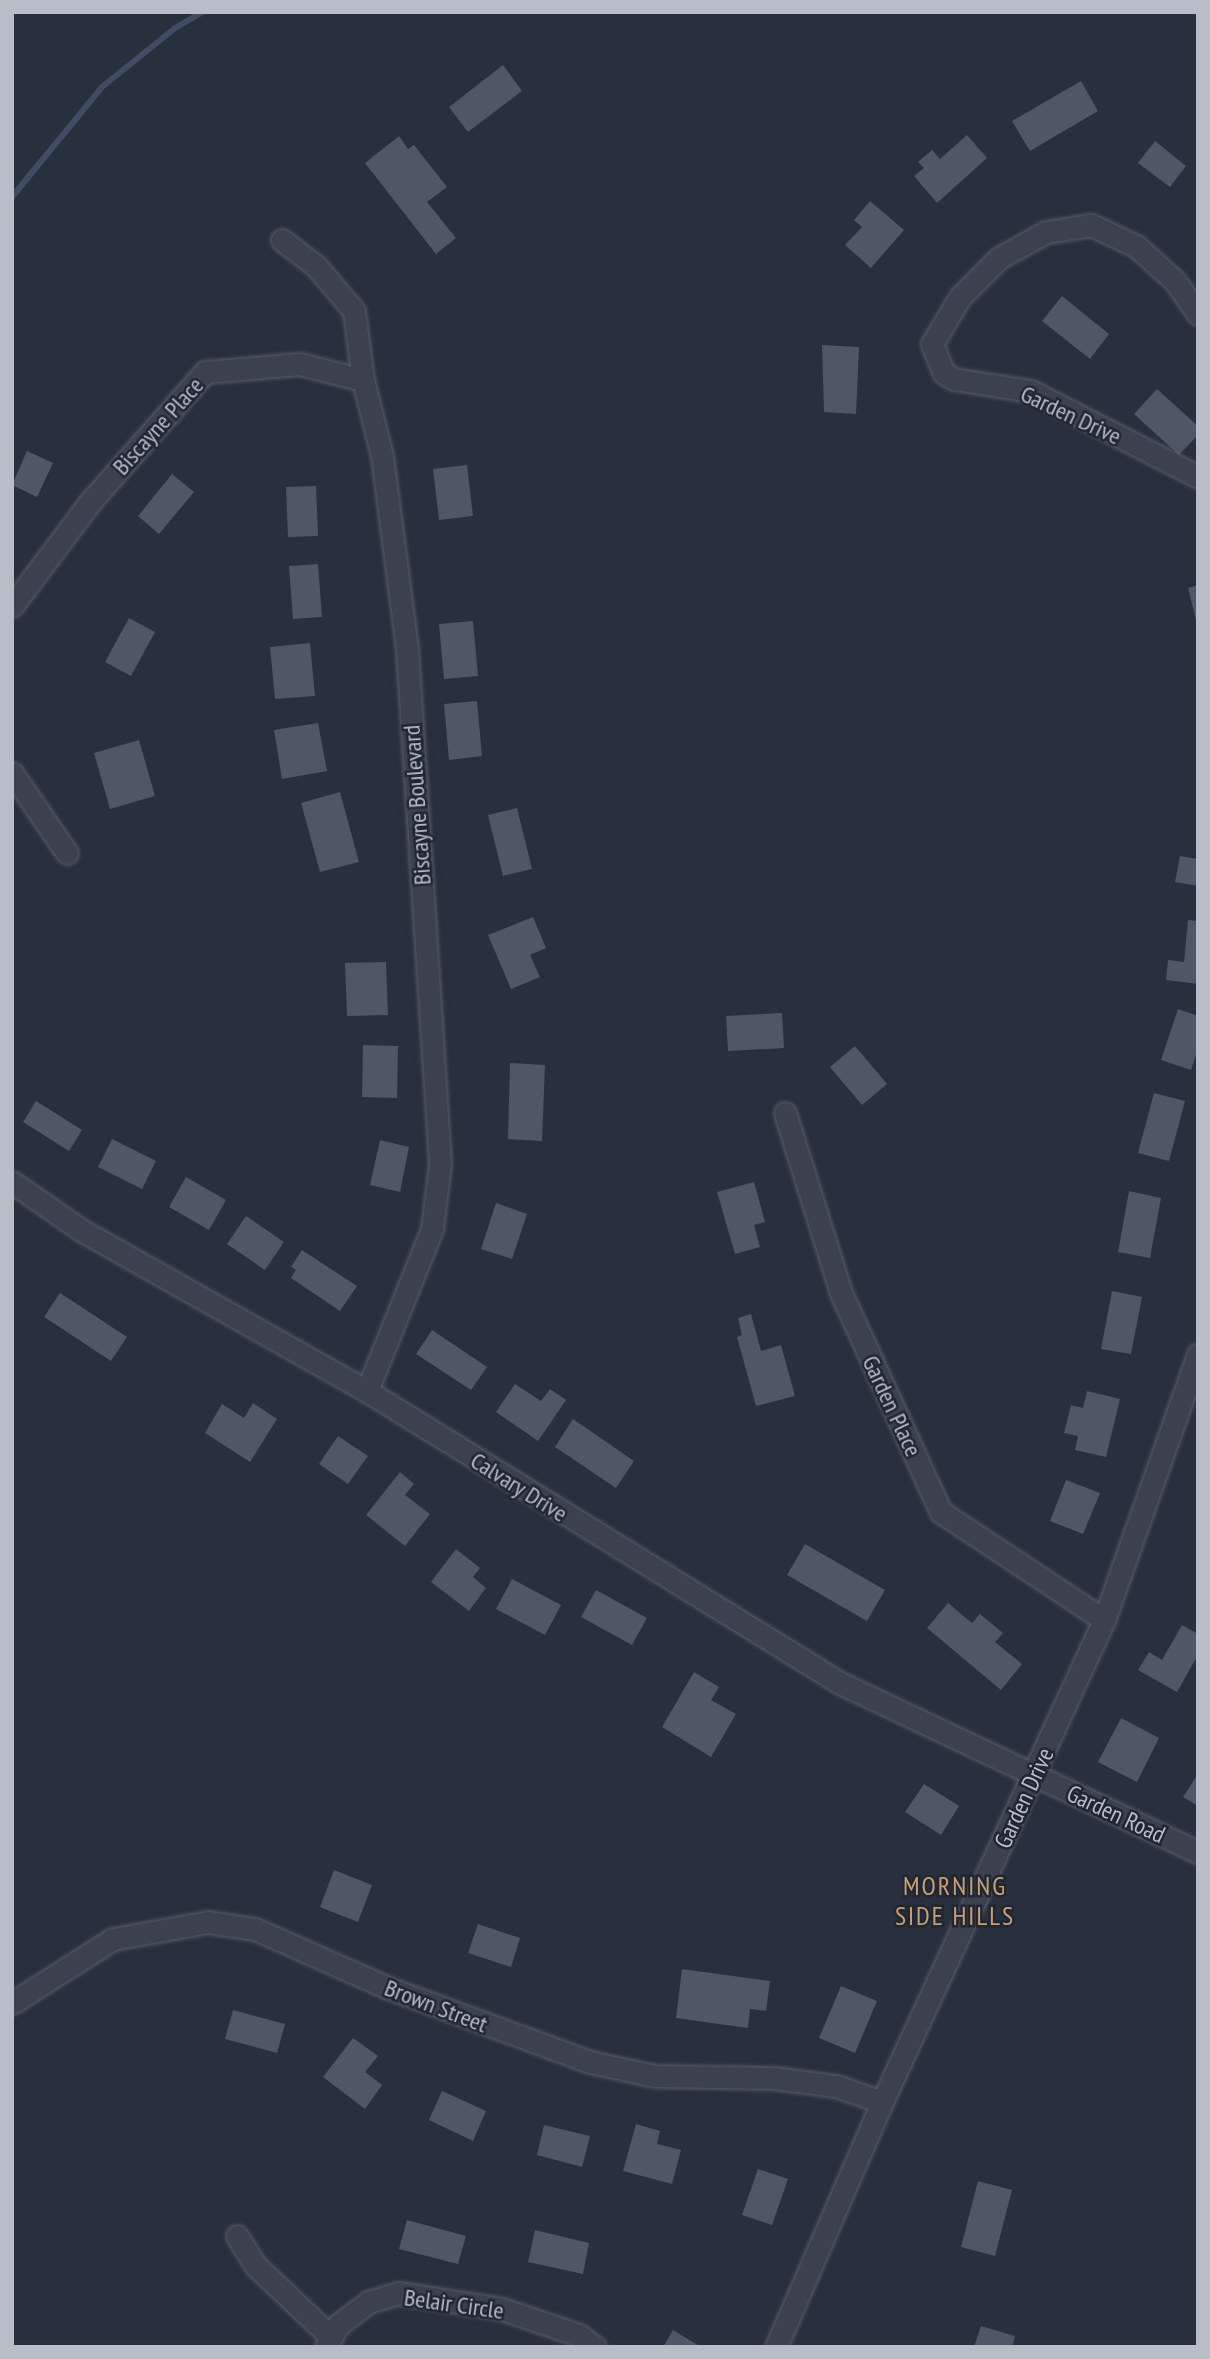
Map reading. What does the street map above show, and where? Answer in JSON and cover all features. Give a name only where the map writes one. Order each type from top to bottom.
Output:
[{"type":"street","name":"Garden Drive","points":[[1198,314],[1176,282],[1136,246],[1091,225],[1046,232],[999,258],[960,297],[932,344],[944,373],[954,379],[1031,390],[1198,477]]},
{"type":"street","name":"Biscayne Boulevard","points":[[282,240],[316,266],[354,311],[363,380],[382,456],[407,649],[440,1164],[432,1229],[367,1391]]},
{"type":"street","name":"Biscayne Place","points":[[12,606],[90,502],[205,372],[300,364],[363,380]]},
{"type":"street","points":[[12,773],[67,853]]},
{"type":"street","name":"Garden Place","points":[[785,1113],[841,1293],[941,1512],[1104,1619]]},
{"type":"street","name":"Calvary Drive","points":[[12,1182],[81,1230],[367,1391],[840,1683],[1035,1776]]},
{"type":"street","name":"Garden Drive","points":[[776,2347],[883,2102],[1035,1776],[1104,1619],[1198,1354]]},
{"type":"street","name":"Garden Road","points":[[1035,1776],[1198,1852]]},
{"type":"street","name":"Brown Street","points":[[12,2003],[42,1980],[113,1939],[208,1922],[256,1929],[386,1987],[590,2062],[655,2076],[786,2079],[836,2086],[883,2102]]},
{"type":"street","points":[[237,2235],[256,2266],[328,2342]]},
{"type":"street","name":"Belair Circle","points":[[328,2342],[338,2325],[368,2302],[398,2293],[502,2309],[579,2335],[596,2347]]},
{"type":"building","points":[[503,65],[522,91],[468,132],[449,107]]},
{"type":"building","points":[[1081,81],[1098,111],[1030,151],[1012,121]]},
{"type":"building","points":[[967,135],[987,158],[937,203],[914,176],[924,168],[918,162],[932,150],[940,159]]},
{"type":"building","points":[[399,136],[408,149],[414,145],[447,187],[427,202],[456,238],[436,254],[365,163]]},
{"type":"building","points":[[1155,141],[1186,166],[1170,187],[1138,163]]},
{"type":"building","points":[[870,201],[904,230],[871,268],[845,245],[862,227],[854,220]]},
{"type":"building","points":[[1062,296],[1109,334],[1090,359],[1042,321]]},
{"type":"building","points":[[822,345],[859,347],[856,414],[824,412]]},
{"type":"building","points":[[1157,389],[1198,426],[1198,435],[1179,455],[1134,414]]},
{"type":"building","points":[[27,451],[53,463],[37,497],[12,485]]},
{"type":"building","points":[[467,465],[473,516],[439,520],[433,469]]},
{"type":"building","points":[[172,474],[194,492],[159,534],[138,516]]},
{"type":"building","points":[[316,486],[318,536],[288,537],[286,487]]},
{"type":"building","points":[[318,564],[322,617],[293,619],[289,566]]},
{"type":"building","points":[[1198,585],[1198,624],[1197,624],[1188,588]]},
{"type":"building","points":[[129,618],[155,632],[131,676],[105,662]]},
{"type":"building","points":[[473,621],[478,676],[444,679],[439,624]]},
{"type":"building","points":[[310,643],[315,696],[275,699],[270,647]]},
{"type":"building","points":[[477,701],[482,756],[449,760],[444,704]]},
{"type":"building","points":[[318,723],[327,771],[282,779],[274,730]]},
{"type":"building","points":[[139,740],[155,796],[110,809],[94,753]]},
{"type":"building","points":[[340,792],[359,862],[320,872],[301,803]]},
{"type":"building","points":[[517,808],[532,869],[503,876],[488,815]]},
{"type":"building","points":[[1180,856],[1198,859],[1198,886],[1175,882]]},
{"type":"building","points":[[533,917],[546,948],[530,955],[540,977],[511,989],[488,935]]},
{"type":"building","points":[[1188,920],[1198,921],[1198,984],[1166,980],[1168,960],[1184,962]]},
{"type":"building","points":[[386,962],[388,1015],[347,1016],[345,963]]},
{"type":"building","points":[[1178,1009],[1198,1016],[1198,1049],[1191,1070],[1161,1060]]},
{"type":"building","points":[[782,1013],[784,1048],[728,1051],[726,1016]]},
{"type":"building","points":[[363,1045],[398,1046],[397,1098],[362,1097]]},
{"type":"building","points":[[855,1046],[887,1084],[862,1105],[830,1067]]},
{"type":"building","points":[[510,1063],[545,1065],[542,1141],[508,1139]]},
{"type":"building","points":[[1154,1093],[1185,1101],[1169,1161],[1138,1153]]},
{"type":"building","points":[[36,1101],[82,1130],[69,1151],[23,1122]]},
{"type":"building","points":[[112,1139],[156,1161],[142,1189],[98,1167]]},
{"type":"building","points":[[380,1140],[409,1147],[400,1192],[370,1185]]},
{"type":"building","points":[[186,1177],[226,1200],[209,1230],[169,1207]]},
{"type":"building","points":[[754,1182],[765,1222],[754,1225],[760,1247],[735,1254],[717,1192]]},
{"type":"building","points":[[1129,1191],[1161,1198],[1150,1258],[1118,1252]]},
{"type":"building","points":[[496,1203],[527,1214],[512,1259],[481,1249]]},
{"type":"building","points":[[246,1216],[284,1242],[265,1270],[227,1244]]},
{"type":"building","points":[[302,1250],[357,1286],[340,1311],[291,1278],[296,1270],[291,1267]]},
{"type":"building","points":[[1112,1291],[1142,1297],[1131,1354],[1101,1349]]},
{"type":"building","points":[[60,1293],[127,1337],[111,1361],[44,1317]]},
{"type":"building","points":[[751,1314],[761,1351],[781,1345],[795,1396],[756,1406],[737,1337],[742,1335],[738,1318]]},
{"type":"building","points":[[432,1330],[487,1367],[471,1390],[416,1354]]},
{"type":"building","points":[[515,1384],[541,1401],[550,1389],[566,1400],[538,1441],[496,1412]]},
{"type":"building","points":[[1087,1391],[1120,1399],[1106,1457],[1075,1450],[1078,1436],[1064,1433],[1071,1405],[1083,1408]]},
{"type":"building","points":[[253,1403],[277,1419],[250,1462],[205,1433],[222,1404],[244,1418]]},
{"type":"building","points":[[573,1419],[634,1461],[616,1488],[555,1447]]},
{"type":"building","points":[[338,1436],[368,1456],[348,1484],[319,1464]]},
{"type":"building","points":[[400,1472],[414,1484],[405,1495],[430,1514],[405,1546],[366,1515]]},
{"type":"building","points":[[1066,1480],[1100,1493],[1083,1534],[1050,1521]]},
{"type":"building","points":[[805,1544],[885,1590],[867,1621],[787,1575]]},
{"type":"building","points":[[456,1549],[480,1568],[473,1577],[486,1588],[469,1611],[431,1582]]},
{"type":"building","points":[[512,1579],[561,1605],[545,1635],[496,1609]]},
{"type":"building","points":[[596,1590],[647,1618],[632,1645],[581,1617]]},
{"type":"building","points":[[948,1603],[972,1623],[980,1614],[1003,1633],[995,1642],[1022,1664],[1001,1690],[927,1628]]},
{"type":"building","points":[[1182,1625],[1198,1634],[1198,1655],[1177,1692],[1138,1670],[1149,1652],[1162,1660]]},
{"type":"building","points":[[694,1672],[719,1687],[711,1700],[736,1714],[711,1757],[662,1727]]},
{"type":"building","points":[[1121,1718],[1159,1738],[1137,1782],[1098,1762]]},
{"type":"building","points":[[1198,1774],[1198,1806],[1183,1797]]},
{"type":"building","points":[[924,1784],[959,1806],[941,1835],[905,1812]]},
{"type":"building","points":[[334,1870],[372,1885],[358,1922],[320,1907]]},
{"type":"building","points":[[478,1924],[520,1938],[511,1967],[468,1953]]},
{"type":"building","points":[[682,1969],[770,1981],[766,2011],[750,2009],[748,2028],[676,2018]]},
{"type":"building","points":[[841,1986],[877,2001],[855,2053],[819,2038]]},
{"type":"building","points":[[233,2010],[285,2024],[277,2053],[225,2039]]},
{"type":"building","points":[[353,2038],[378,2056],[365,2072],[382,2085],[365,2109],[323,2077]]},
{"type":"building","points":[[442,2091],[486,2111],[473,2141],[429,2120]]},
{"type":"building","points":[[636,2124],[660,2131],[657,2144],[681,2150],[672,2184],[623,2171]]},
{"type":"building","points":[[544,2125],[590,2136],[582,2167],[537,2155]]},
{"type":"building","points":[[758,2169],[788,2179],[772,2225],[742,2215]]},
{"type":"building","points":[[978,2181],[1012,2190],[995,2256],[961,2247]]},
{"type":"building","points":[[407,2220],[466,2236],[458,2264],[399,2249]]},
{"type":"building","points":[[535,2230],[589,2243],[583,2274],[528,2262]]},
{"type":"building","points":[[981,2326],[1015,2336],[1012,2347],[974,2347]]},
{"type":"building","points":[[673,2330],[701,2347],[663,2347]]},
{"type":"waterway","points":[[12,197],[102,87],[175,28],[203,12]]},
{"type":"district","name":"MORNING SIDE HILLS","points":[[955,1901]]}]
